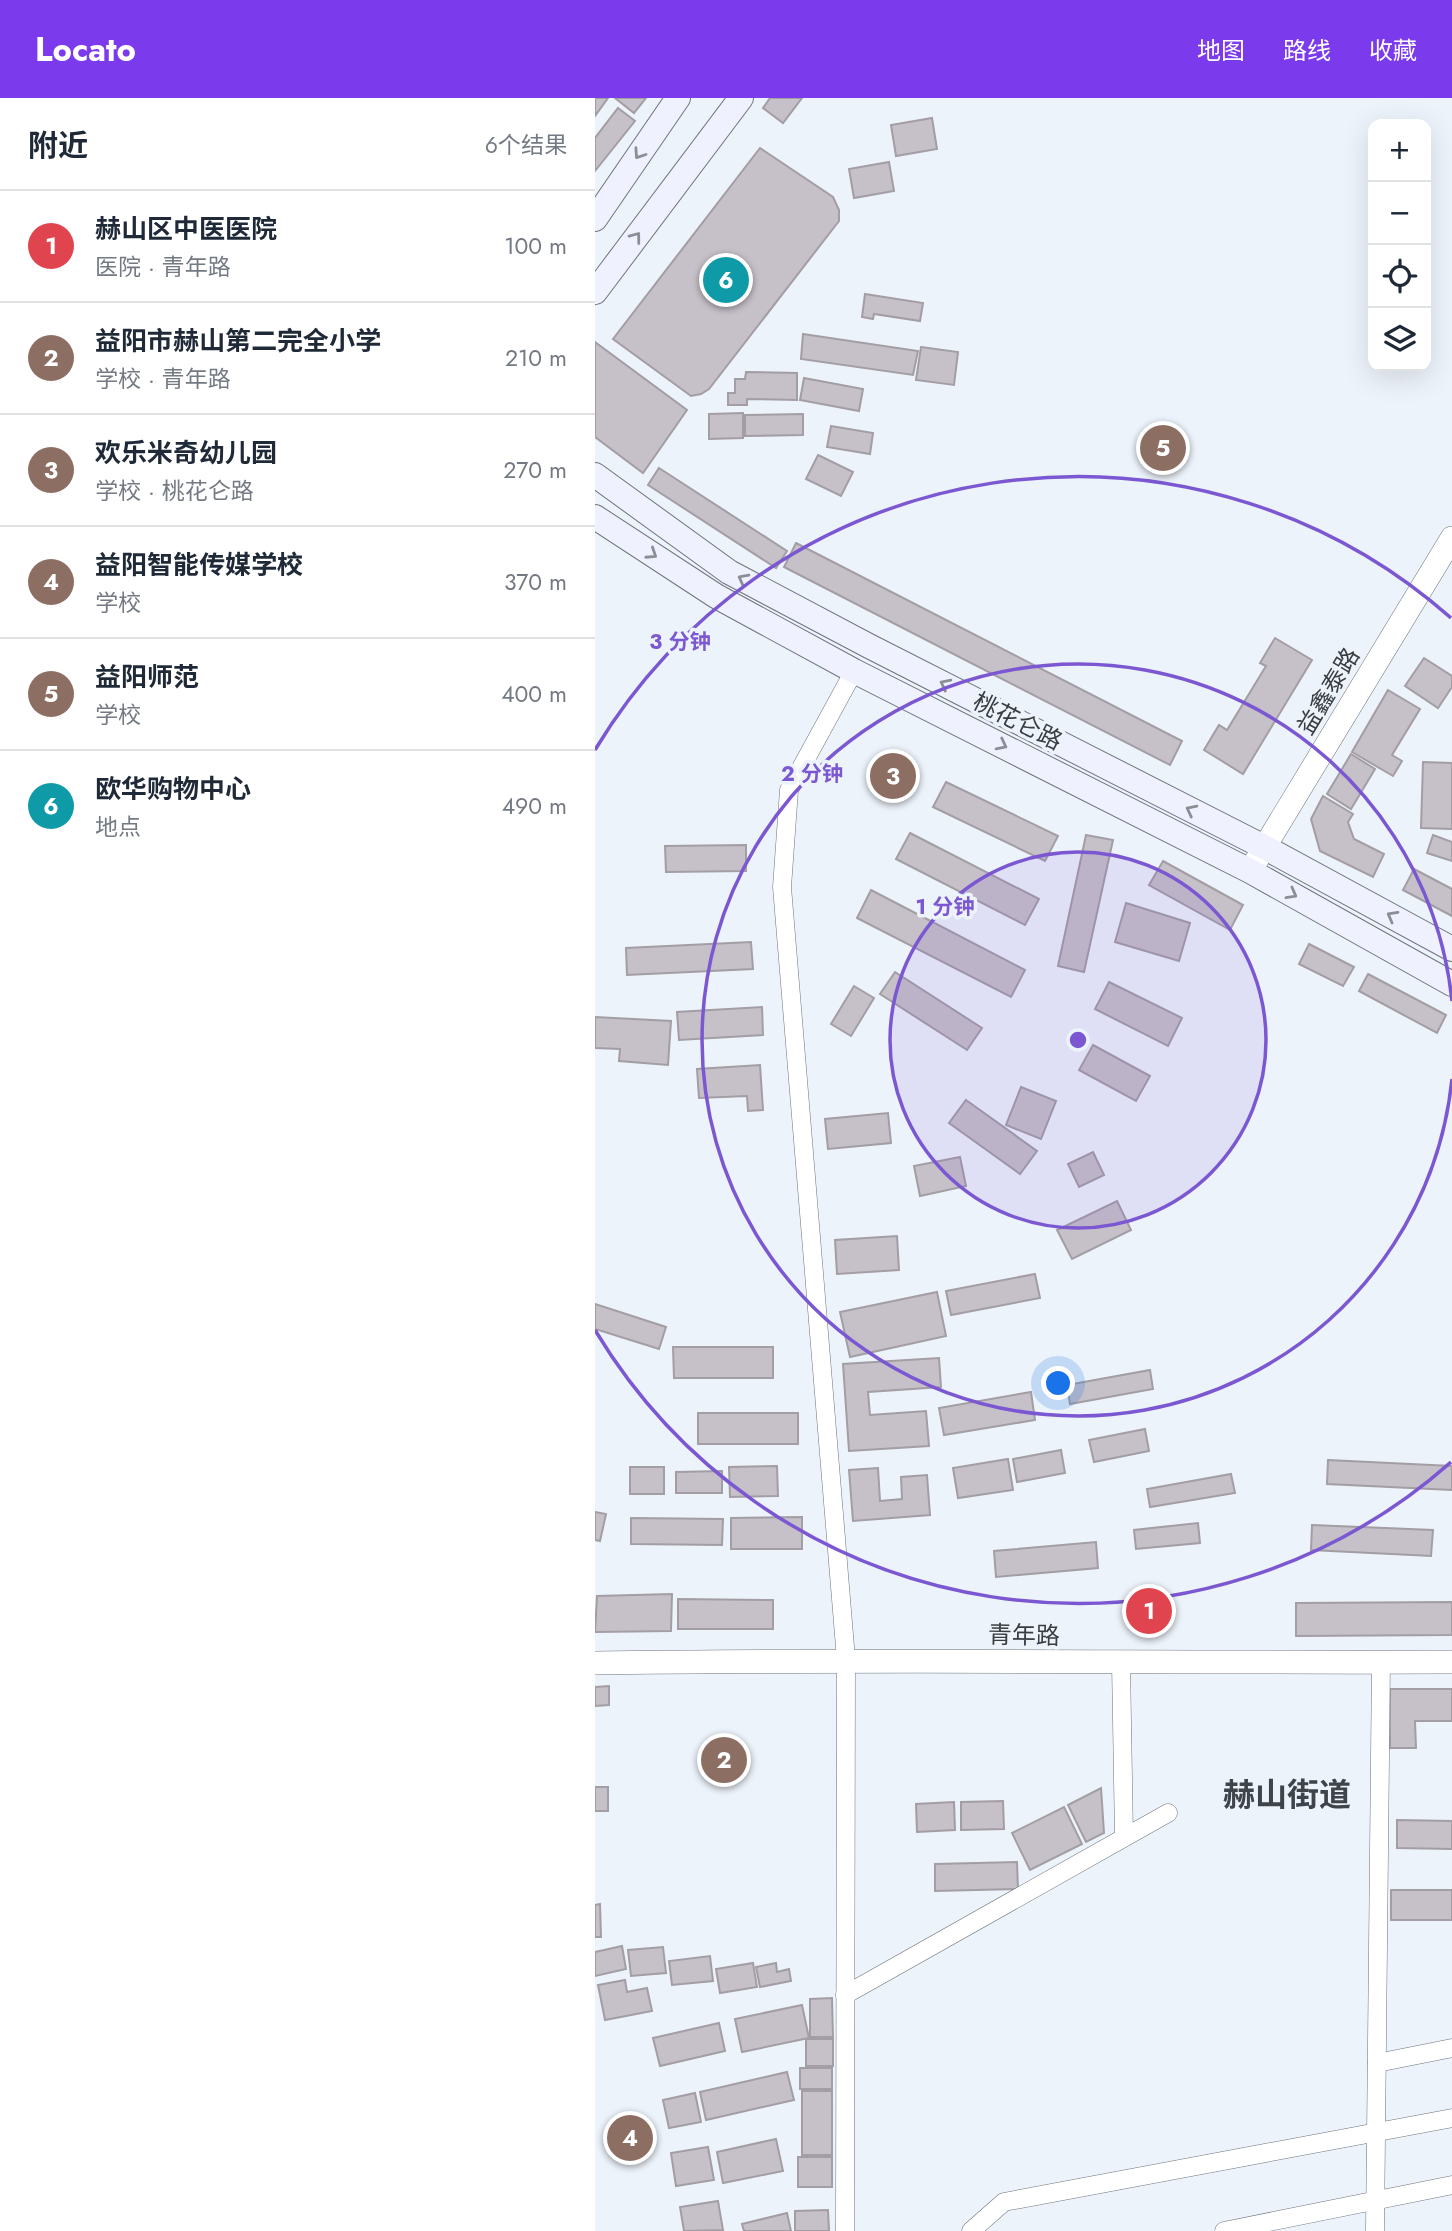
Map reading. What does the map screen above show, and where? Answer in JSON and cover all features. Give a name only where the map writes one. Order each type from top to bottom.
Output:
[{"type":"main road","points":[[595,219],[678,98]]},
{"type":"main road","points":[[595,292],[741,98]]},
{"type":"main road","name":"桃花仑路","points":[[595,475],[729,572],[1264,847],[1452,949]]},
{"type":"main road","name":"桃花仑路","points":[[595,517],[716,596],[854,671],[1250,871],[1452,984]]},
{"type":"street","name":"益鑫泰路","points":[[1250,871],[1452,538]]},
{"type":"street","points":[[845,2231],[846,1659],[782,887],[789,790],[854,671]]},
{"type":"street","name":"青年路","points":[[595,1662],[846,1659],[1121,1663],[1452,1662]]},
{"type":"street","points":[[1375,2231],[1381,1662]]},
{"type":"street","points":[[1121,1663],[1125,1837]]},
{"type":"street","points":[[845,1995],[1168,1813]]},
{"type":"street","points":[[1377,2063],[1452,2048]]},
{"type":"street","points":[[971,2231],[1003,2202],[1452,2118]]},
{"type":"street","points":[[1224,2231],[1452,2185]]},
{"type":"building","points":[[595,98],[608,98],[595,116]]},
{"type":"building","points":[[615,98],[646,98],[634,113]]},
{"type":"building","points":[[770,98],[802,98],[783,123],[763,108]]},
{"type":"building","points":[[618,108],[635,121],[595,171],[595,138]]},
{"type":"building","points":[[932,118],[937,149],[896,156],[891,125]]},
{"type":"building","points":[[760,148],[833,197],[839,210],[839,221],[709,389],[691,396],[613,339]]},
{"type":"building","points":[[889,162],[894,191],[854,198],[849,169]]},
{"type":"building","points":[[865,294],[923,303],[920,321],[874,314],[873,319],[862,317]]},
{"type":"building","points":[[803,334],[918,351],[913,375],[801,359]]},
{"type":"building","points":[[595,342],[687,410],[643,473],[595,437]]},
{"type":"building","points":[[921,347],[958,352],[954,385],[916,380]]},
{"type":"building","points":[[746,372],[797,373],[797,400],[747,399],[747,405],[728,405],[728,393],[735,393],[735,379],[745,379]]},
{"type":"building","points":[[804,378],[863,389],[859,411],[800,400]]},
{"type":"building","points":[[743,413],[743,438],[709,439],[709,414]]},
{"type":"building","points":[[803,414],[803,435],[745,436],[745,415]]},
{"type":"building","points":[[831,426],[873,433],[870,454],[827,447]]},
{"type":"building","points":[[818,455],[853,472],[841,496],[806,479]]},
{"type":"building","points":[[659,468],[787,551],[776,568],[648,485]]},
{"type":"building","points":[[796,543],[1182,741],[1170,765],[784,567]]},
{"type":"building","points":[[1275,638],[1312,660],[1243,774],[1204,750],[1219,725],[1227,730],[1266,666],[1260,663]]},
{"type":"building","points":[[1424,658],[1452,676],[1452,687],[1438,708],[1405,686]]},
{"type":"building","points":[[1388,690],[1420,709],[1392,755],[1402,761],[1393,776],[1352,752]]},
{"type":"building","points":[[1351,754],[1375,769],[1351,809],[1327,794]]},
{"type":"building","points":[[1423,762],[1452,763],[1452,829],[1421,828]]},
{"type":"building","points":[[946,782],[1058,836],[1045,861],[933,807]]},
{"type":"building","points":[[1323,796],[1353,814],[1348,822],[1354,839],[1384,854],[1373,877],[1320,851],[1311,819]]},
{"type":"building","points":[[910,833],[1039,899],[1025,925],[896,859]]},
{"type":"building","points":[[1086,835],[1113,840],[1084,972],[1058,966]]},
{"type":"building","points":[[1433,835],[1452,842],[1452,861],[1427,853]]},
{"type":"building","points":[[746,845],[746,871],[666,872],[665,846]]},
{"type":"building","points":[[1163,861],[1243,905],[1230,930],[1149,885]]},
{"type":"building","points":[[1414,869],[1452,889],[1452,916],[1403,890]]},
{"type":"building","points":[[871,890],[1025,970],[1011,997],[857,918]]},
{"type":"building","points":[[1126,903],[1190,923],[1179,961],[1115,942]]},
{"type":"building","points":[[751,942],[753,969],[627,975],[626,948]]},
{"type":"building","points":[[1309,944],[1354,967],[1343,986],[1299,964]]},
{"type":"building","points":[[895,972],[982,1028],[967,1050],[880,994]]},
{"type":"building","points":[[1368,974],[1446,1015],[1437,1033],[1359,991]]},
{"type":"building","points":[[1109,982],[1182,1018],[1168,1046],[1095,1009]]},
{"type":"building","points":[[854,986],[874,998],[851,1036],[831,1024]]},
{"type":"building","points":[[762,1007],[763,1035],[679,1040],[677,1012]]},
{"type":"building","points":[[595,1017],[671,1021],[668,1065],[619,1061],[620,1049],[595,1048]]},
{"type":"building","points":[[1093,1045],[1150,1076],[1136,1101],[1079,1070]]},
{"type":"building","points":[[760,1065],[763,1110],[748,1111],[747,1096],[699,1098],[697,1069]]},
{"type":"building","points":[[1021,1087],[1056,1101],[1041,1139],[1006,1125]]},
{"type":"building","points":[[966,1100],[1037,1151],[1020,1174],[949,1123]]},
{"type":"building","points":[[888,1113],[891,1143],[828,1149],[825,1119]]},
{"type":"building","points":[[1093,1152],[1104,1175],[1079,1187],[1068,1164]]},
{"type":"building","points":[[960,1157],[966,1186],[920,1196],[914,1166]]},
{"type":"building","points":[[1117,1201],[1131,1230],[1072,1259],[1057,1230]]},
{"type":"building","points":[[897,1236],[899,1270],[837,1274],[835,1240]]},
{"type":"building","points":[[1035,1274],[1040,1298],[951,1315],[946,1291]]},
{"type":"building","points":[[937,1292],[946,1336],[850,1357],[840,1312]]},
{"type":"building","points":[[595,1304],[666,1327],[659,1349],[595,1329]]},
{"type":"building","points":[[673,1347],[773,1347],[773,1378],[674,1378]]},
{"type":"building","points":[[939,1358],[941,1387],[868,1392],[870,1415],[926,1411],[929,1446],[849,1451],[843,1364]]},
{"type":"building","points":[[1150,1370],[1153,1389],[1070,1404],[1067,1385]]},
{"type":"building","points":[[1031,1392],[1035,1420],[944,1435],[939,1408]]},
{"type":"building","points":[[698,1413],[798,1413],[798,1444],[698,1444]]},
{"type":"building","points":[[1145,1429],[1149,1451],[1094,1462],[1089,1440]]},
{"type":"building","points":[[1061,1450],[1065,1473],[1017,1482],[1013,1459]]},
{"type":"building","points":[[1008,1459],[1013,1490],[958,1498],[953,1468]]},
{"type":"building","points":[[1328,1460],[1452,1466],[1452,1490],[1327,1484]]},
{"type":"building","points":[[777,1466],[778,1496],[730,1497],[729,1467]]},
{"type":"building","points":[[630,1467],[664,1467],[664,1494],[630,1494]]},
{"type":"building","points":[[878,1468],[880,1501],[902,1499],[901,1477],[927,1475],[930,1515],[853,1521],[849,1470]]},
{"type":"building","points":[[722,1471],[722,1493],[676,1493],[676,1472]]},
{"type":"building","points":[[1231,1474],[1235,1493],[1150,1507],[1147,1489]]},
{"type":"building","points":[[595,1512],[606,1514],[600,1541],[595,1540]]},
{"type":"building","points":[[802,1517],[802,1549],[731,1549],[731,1518]]},
{"type":"building","points":[[631,1518],[723,1519],[722,1545],[631,1544]]},
{"type":"building","points":[[1198,1523],[1200,1543],[1136,1549],[1134,1530]]},
{"type":"building","points":[[1312,1525],[1433,1530],[1431,1556],[1311,1550]]},
{"type":"building","points":[[1096,1542],[1098,1568],[996,1577],[994,1551]]},
{"type":"building","points":[[672,1594],[671,1631],[595,1632],[597,1596]]},
{"type":"building","points":[[678,1599],[773,1600],[773,1629],[678,1629]]},
{"type":"building","points":[[1452,1602],[1452,1635],[1296,1636],[1296,1603]]},
{"type":"building","points":[[609,1686],[609,1705],[595,1706],[595,1687]]},
{"type":"building","points":[[1390,1689],[1452,1689],[1452,1721],[1415,1721],[1416,1748],[1390,1748]]},
{"type":"building","points":[[595,1787],[608,1787],[608,1811],[595,1811]]},
{"type":"building","points":[[1101,1788],[1104,1833],[1086,1842],[1068,1805]]},
{"type":"building","points":[[1003,1801],[1004,1829],[961,1830],[961,1802]]},
{"type":"building","points":[[954,1802],[955,1830],[917,1832],[916,1804]]},
{"type":"building","points":[[1064,1807],[1082,1844],[1030,1870],[1012,1833]]},
{"type":"building","points":[[1397,1820],[1452,1821],[1452,1849],[1397,1848]]},
{"type":"building","points":[[1017,1862],[1018,1889],[935,1891],[935,1864]]},
{"type":"building","points":[[1391,1890],[1452,1890],[1452,1920],[1391,1920]]},
{"type":"building","points":[[600,1904],[601,1937],[595,1937],[595,1905]]},
{"type":"building","points":[[622,1946],[626,1969],[595,1976],[595,1952]]},
{"type":"building","points":[[663,1947],[666,1973],[631,1976],[628,1950]]},
{"type":"building","points":[[710,1956],[713,1981],[672,1985],[669,1961]]},
{"type":"building","points":[[753,1963],[757,1987],[720,1993],[716,1969]]},
{"type":"building","points":[[776,1963],[777,1972],[789,1969],[791,1981],[760,1987],[756,1967]]},
{"type":"building","points":[[625,1980],[627,1992],[647,1988],[652,2011],[605,2020],[598,1985]]},
{"type":"building","points":[[832,1998],[833,2037],[810,2037],[810,1999]]},
{"type":"building","points":[[802,2005],[809,2038],[742,2052],[735,2019]]},
{"type":"building","points":[[719,2023],[725,2051],[660,2066],[653,2038]]},
{"type":"building","points":[[806,2039],[833,2039],[833,2066],[806,2066]]},
{"type":"building","points":[[800,2068],[832,2068],[832,2089],[800,2089]]},
{"type":"building","points":[[787,2072],[794,2100],[706,2120],[700,2092]]},
{"type":"building","points":[[802,2091],[832,2091],[832,2155],[802,2155]]},
{"type":"building","points":[[695,2093],[701,2122],[669,2128],[663,2100]]},
{"type":"building","points":[[776,2139],[783,2171],[723,2183],[717,2152]]},
{"type":"building","points":[[708,2147],[714,2180],[676,2186],[671,2153]]},
{"type":"building","points":[[798,2157],[832,2157],[832,2187],[798,2187]]},
{"type":"building","points":[[718,2201],[723,2230],[684,2231],[680,2207]]},
{"type":"building","points":[[828,2210],[829,2231],[795,2231],[795,2211]]},
{"type":"building","points":[[787,2213],[791,2231],[744,2231],[742,2224]]},
{"type":"place","name":"欧华购物中心","points":[[726,280]]},
{"type":"place","name":"益阳师范","points":[[1163,448]]},
{"type":"place","name":"欢乐米奇幼儿园","points":[[893,776]]},
{"type":"place","name":"赫山区中医医院","points":[[1149,1611]]},
{"type":"place","name":"益阳市赫山第二完全小学","points":[[724,1760]]},
{"type":"place","name":"益阳智能传媒学校","points":[[630,2138]]},
{"type":"district","name":"赫山街道","points":[[1287,1795]]}]
